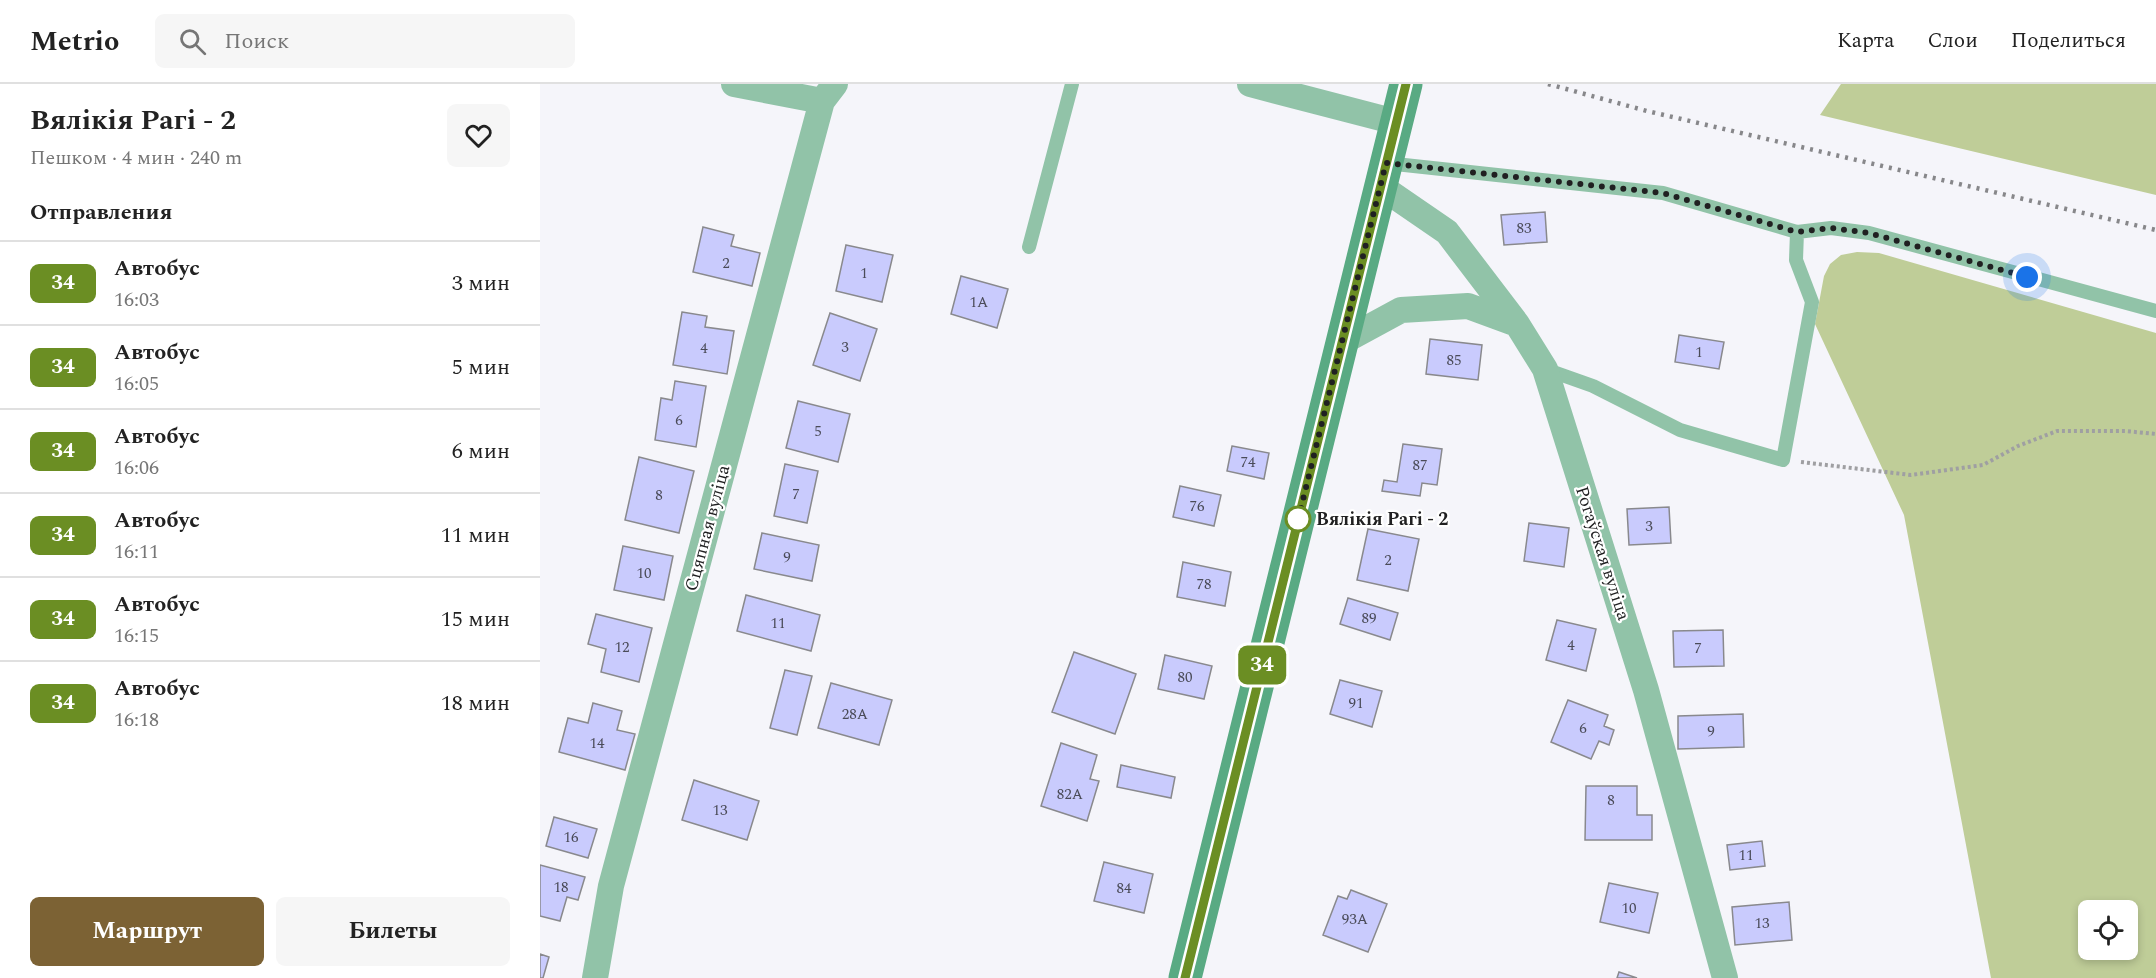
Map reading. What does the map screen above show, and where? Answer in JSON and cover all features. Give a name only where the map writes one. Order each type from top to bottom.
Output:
[{"type":"main road","points":[[1185,978],[1406,84]]},
{"type":"street","points":[[734,84],[828,92]]},
{"type":"street","points":[[1250,84],[1396,122]]},
{"type":"street","name":"Сцяпная вуліца","points":[[595,978],[611,886],[828,92]]},
{"type":"street","name":"Рогаўская вуліца","points":[[1383,175],[1447,232],[1517,324],[1545,369],[1646,690],[1725,978]]},
{"type":"street","points":[[1342,342],[1401,310],[1468,306],[1517,324]]},
{"type":"lane","points":[[1029,247],[1072,84]]},
{"type":"lane","points":[[1383,175],[1663,193],[1797,232],[1831,228],[1869,233],[2156,311]]},
{"type":"lane","points":[[1545,369],[1593,386],[1680,430],[1783,460],[1812,302],[1796,260],[1797,232]]},
{"type":"path","points":[[1783,460],[1911,475],[1983,465],[2018,446],[2057,431],[2125,431],[2156,434]]},
{"type":"green space","points":[[1841,84],[2156,84],[2156,195],[1820,115]]},
{"type":"green space","points":[[1857,252],[1879,253],[2156,333],[2156,978],[1991,978],[1904,515],[1815,324],[1824,276],[1830,264],[1841,255]]},
{"type":"building","points":[[1545,212],[1547,242],[1504,245],[1501,215]]},
{"type":"building","points":[[703,227],[734,235],[731,246],[760,253],[752,286],[693,272]]},
{"type":"building","points":[[846,245],[893,255],[882,302],[836,291]]},
{"type":"building","points":[[961,276],[1008,289],[997,328],[951,314]]},
{"type":"building","points":[[682,312],[707,316],[705,327],[734,331],[727,374],[673,365]]},
{"type":"building","points":[[830,313],[877,329],[860,381],[813,365]]},
{"type":"building","points":[[1679,335],[1724,342],[1719,369],[1675,362]]},
{"type":"building","points":[[1430,339],[1482,345],[1478,380],[1426,374]]},
{"type":"building","points":[[675,381],[706,386],[696,447],[655,440],[661,398],[672,400]]},
{"type":"building","points":[[798,401],[850,414],[838,462],[786,448]]},
{"type":"building","points":[[1403,444],[1442,449],[1437,485],[1422,483],[1420,496],[1382,491],[1384,480],[1397,482]]},
{"type":"building","points":[[1232,446],[1269,453],[1264,479],[1227,471]]},
{"type":"building","points":[[639,457],[694,471],[679,533],[625,520]]},
{"type":"building","points":[[785,464],[818,471],[807,523],[774,516]]},
{"type":"building","points":[[1180,486],[1221,495],[1214,526],[1173,517]]},
{"type":"building","points":[[1669,507],[1671,543],[1629,545],[1627,509]]},
{"type":"building","points":[[1529,523],[1569,528],[1564,567],[1524,561]]},
{"type":"building","points":[[1368,529],[1419,539],[1408,591],[1357,580]]},
{"type":"building","points":[[762,533],[819,545],[812,581],[754,569]]},
{"type":"building","points":[[623,546],[673,556],[664,600],[614,590]]},
{"type":"building","points":[[1183,562],[1231,572],[1225,606],[1177,597]]},
{"type":"building","points":[[746,595],[820,615],[811,651],[737,631]]},
{"type":"building","points":[[1348,598],[1398,613],[1390,640],[1340,624]]},
{"type":"building","points":[[596,614],[652,628],[639,682],[601,672],[606,649],[588,644]]},
{"type":"building","points":[[1557,620],[1596,629],[1586,671],[1546,660]]},
{"type":"building","points":[[1723,630],[1724,666],[1674,667],[1673,631]]},
{"type":"building","points":[[1074,652],[1136,674],[1115,734],[1052,712]]},
{"type":"building","points":[[1165,655],[1212,666],[1204,699],[1158,689]]},
{"type":"building","points":[[785,670],[812,676],[797,735],[770,728]]},
{"type":"building","points":[[1340,680],[1382,691],[1372,727],[1330,714]]},
{"type":"building","points":[[831,683],[892,700],[879,745],[818,728]]},
{"type":"building","points":[[1568,700],[1608,715],[1604,726],[1614,730],[1609,745],[1599,741],[1591,759],[1551,742]]},
{"type":"building","points":[[593,703],[622,711],[617,730],[635,734],[625,770],[559,752],[568,718],[588,723]]},
{"type":"building","points":[[1743,714],[1744,747],[1678,749],[1678,716]]},
{"type":"building","points":[[1061,743],[1097,755],[1090,779],[1099,781],[1087,821],[1041,806]]},
{"type":"building","points":[[1121,765],[1175,777],[1171,798],[1117,787]]},
{"type":"building","points":[[694,780],[759,801],[747,840],[682,820]]},
{"type":"building","points":[[1586,786],[1637,786],[1637,815],[1652,815],[1652,840],[1585,840]]},
{"type":"building","points":[[554,817],[597,829],[588,858],[546,846]]},
{"type":"building","points":[[1762,841],[1765,866],[1730,870],[1727,845]]},
{"type":"building","points":[[1104,862],[1153,874],[1144,913],[1094,901]]},
{"type":"building","points":[[540,865],[585,877],[578,900],[567,897],[560,921],[540,916]]},
{"type":"building","points":[[1609,883],[1658,893],[1649,933],[1600,922]]},
{"type":"building","points":[[1351,890],[1387,904],[1368,952],[1323,935],[1338,896],[1347,899]]},
{"type":"building","points":[[1789,902],[1792,940],[1735,945],[1732,907]]},
{"type":"building","points":[[540,954],[549,957],[543,978],[540,978]]},
{"type":"building","points":[[1619,972],[1637,978],[1617,978]]},
{"type":"railway","points":[[1548,84],[1647,111],[2156,230]]},
{"type":"bus line","name":"34","points":[[1185,978],[1406,84]]},
{"type":"place","name":"Вялікія Рагі - 2","points":[[1298,519]]},
{"type":"route","points":[[1298,519],[1297,524],[1386,163],[1663,193],[1797,232],[1831,228],[1869,233],[2027,277]]}]
